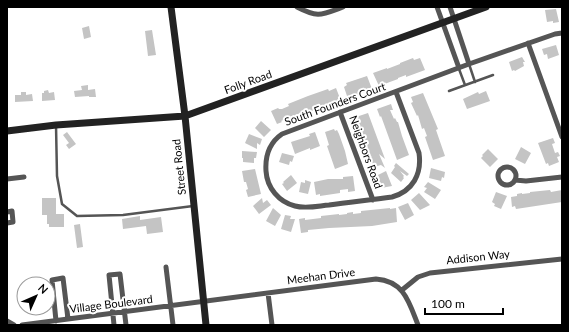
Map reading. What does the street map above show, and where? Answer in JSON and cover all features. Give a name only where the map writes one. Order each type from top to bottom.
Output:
[{"type":"street","name":"Street Road","points":[[171,7],[185,116],[206,325]]},
{"type":"street","points":[[297,7],[313,15],[320,15],[342,7]]},
{"type":"street","points":[[436,7],[459,68]]},
{"type":"street","points":[[450,7],[469,64]]},
{"type":"street","name":"Folly Road","points":[[7,131],[56,125],[185,116],[486,7]]},
{"type":"street","name":"South Founders Court","points":[[396,92],[419,153],[419,173],[413,184],[404,192],[392,197],[304,208],[288,204],[278,197],[268,181],[266,173],[267,155],[273,142],[286,132],[469,64],[555,34],[562,33]]},
{"type":"street","points":[[528,44],[562,137]]},
{"type":"street","name":"Neighbors Road","points":[[340,112],[373,200]]},
{"type":"street","points":[[7,179],[24,177]]},
{"type":"street","points":[[515,180],[526,181],[562,177]]},
{"type":"street","points":[[7,212],[12,211],[14,222],[7,223]]},
{"type":"street","name":"Addison Way","points":[[402,290],[418,277],[430,273],[562,259]]},
{"type":"street","points":[[166,267],[173,325]]},
{"type":"street","points":[[114,325],[109,275],[120,274],[126,325]]},
{"type":"street","points":[[60,322],[52,280],[63,278],[68,319]]},
{"type":"street","name":"Meehan Drive","points":[[203,302],[376,279],[385,280],[402,290]]},
{"type":"street","points":[[402,290],[410,304],[418,325]]},
{"type":"street","points":[[268,293],[272,325]]},
{"type":"street","name":"Village Boulevard","points":[[22,325],[60,322],[68,319],[203,302]]},
{"type":"street","points":[[7,321],[14,325]]},
{"type":"lane","points":[[469,64],[475,82]]},
{"type":"lane","points":[[459,68],[465,85]]},
{"type":"lane","points":[[449,92],[493,75]]},
{"type":"lane","points":[[56,125],[57,176],[62,204],[77,216],[124,215],[193,206]]},
{"type":"building","points":[[556,9],[559,22],[547,22],[545,10]]},
{"type":"building","points":[[89,26],[91,37],[84,39],[82,28]]},
{"type":"building","points":[[152,30],[156,55],[148,56],[145,31]]},
{"type":"building","points":[[556,45],[559,55],[548,59],[547,54],[544,55],[542,49]]},
{"type":"building","points":[[522,57],[525,62],[523,62],[524,66],[512,71],[509,62]]},
{"type":"building","points":[[413,58],[414,60],[420,58],[425,70],[406,77],[406,75],[379,86],[373,73]]},
{"type":"building","points":[[367,76],[372,89],[352,97],[351,95],[347,96],[344,87],[347,85],[346,83]]},
{"type":"building","points":[[88,85],[88,90],[95,89],[96,97],[75,97],[74,91],[82,90],[81,86]]},
{"type":"building","points":[[336,88],[341,101],[322,107],[321,106],[308,113],[307,110],[299,113],[300,115],[295,117],[294,115],[277,124],[271,111],[278,108],[282,109],[289,106],[288,104],[308,96],[328,89],[329,91]]},
{"type":"building","points":[[48,90],[49,93],[54,92],[55,100],[42,101],[42,93]]},
{"type":"building","points":[[486,91],[490,101],[467,109],[463,99],[478,92],[479,94]]},
{"type":"building","points":[[21,92],[26,92],[26,95],[32,94],[33,101],[15,102],[15,95],[21,95]]},
{"type":"building","points":[[423,93],[438,129],[436,130],[445,156],[433,160],[425,137],[427,136],[424,128],[422,129],[418,115],[417,116],[411,103],[413,102],[411,97]]},
{"type":"building","points":[[391,104],[393,110],[390,110],[394,119],[395,118],[398,122],[409,155],[397,160],[377,109]]},
{"type":"building","points":[[368,113],[385,159],[379,154],[385,168],[381,165],[374,167],[372,162],[371,163],[366,149],[368,149],[366,141],[363,141],[360,127],[358,128],[356,123],[358,122],[356,117]]},
{"type":"building","points":[[261,121],[271,130],[264,137],[255,128]]},
{"type":"building","points":[[334,129],[335,131],[337,130],[339,134],[348,164],[335,169],[327,146],[329,145],[325,132]]},
{"type":"building","points":[[67,132],[76,144],[69,149],[66,145],[69,143],[63,135]]},
{"type":"building","points":[[315,132],[320,146],[295,154],[291,142],[310,136],[309,134]]},
{"type":"building","points":[[249,134],[262,139],[260,145],[257,143],[257,149],[245,143]]},
{"type":"building","points":[[553,138],[555,143],[552,144],[555,153],[558,152],[560,156],[557,157],[559,162],[549,166],[548,163],[546,164],[538,143]]},
{"type":"building","points":[[521,147],[531,153],[525,164],[515,159]]},
{"type":"building","points":[[488,149],[498,159],[490,167],[481,158]]},
{"type":"building","points":[[242,151],[257,152],[256,158],[254,158],[254,163],[243,162]]},
{"type":"building","points":[[282,153],[294,156],[289,165],[279,162]]},
{"type":"building","points":[[396,163],[409,174],[407,176],[400,171],[404,176],[401,182],[391,173]]},
{"type":"building","points":[[431,168],[445,172],[444,178],[442,177],[441,181],[429,178]]},
{"type":"building","points":[[255,169],[261,194],[248,197],[246,190],[248,189],[246,182],[244,182],[242,171]]},
{"type":"building","points":[[386,171],[392,186],[381,188],[377,178],[379,177],[378,175]]},
{"type":"building","points":[[291,175],[297,183],[287,191],[282,184]]},
{"type":"building","points":[[353,176],[355,191],[348,192],[348,189],[340,190],[340,193],[320,196],[320,194],[316,195],[314,182],[328,179],[343,179],[343,177]]},
{"type":"building","points":[[305,180],[311,182],[308,194],[299,192],[301,182],[305,183]]},
{"type":"building","points":[[428,182],[441,190],[435,199],[424,192],[427,188],[424,187]]},
{"type":"building","points":[[550,190],[551,192],[562,190],[562,202],[516,209],[515,206],[512,207],[511,197],[517,196],[517,194]]},
{"type":"building","points":[[496,192],[507,196],[501,209],[494,206],[495,204],[492,202]]},
{"type":"building","points":[[419,193],[430,205],[420,210],[411,200]]},
{"type":"building","points":[[42,198],[56,198],[56,214],[64,214],[64,227],[49,227],[49,224],[47,224],[47,215],[42,215]]},
{"type":"building","points":[[262,198],[263,203],[267,200],[271,205],[259,214],[253,206]]},
{"type":"building","points":[[408,203],[414,215],[405,220],[398,207]]},
{"type":"building","points":[[273,208],[281,215],[275,226],[266,221]]},
{"type":"building","points":[[396,208],[397,222],[372,226],[308,230],[308,232],[301,233],[299,219],[305,218],[305,220],[321,218],[321,216],[347,214],[353,212],[353,214],[361,213],[361,211]]},
{"type":"building","points":[[285,215],[291,216],[290,219],[295,219],[291,232],[281,229]]},
{"type":"building","points":[[140,216],[140,220],[161,217],[163,232],[147,234],[146,226],[123,229],[122,219]]},
{"type":"building","points":[[80,224],[83,247],[77,248],[74,225]]}]
